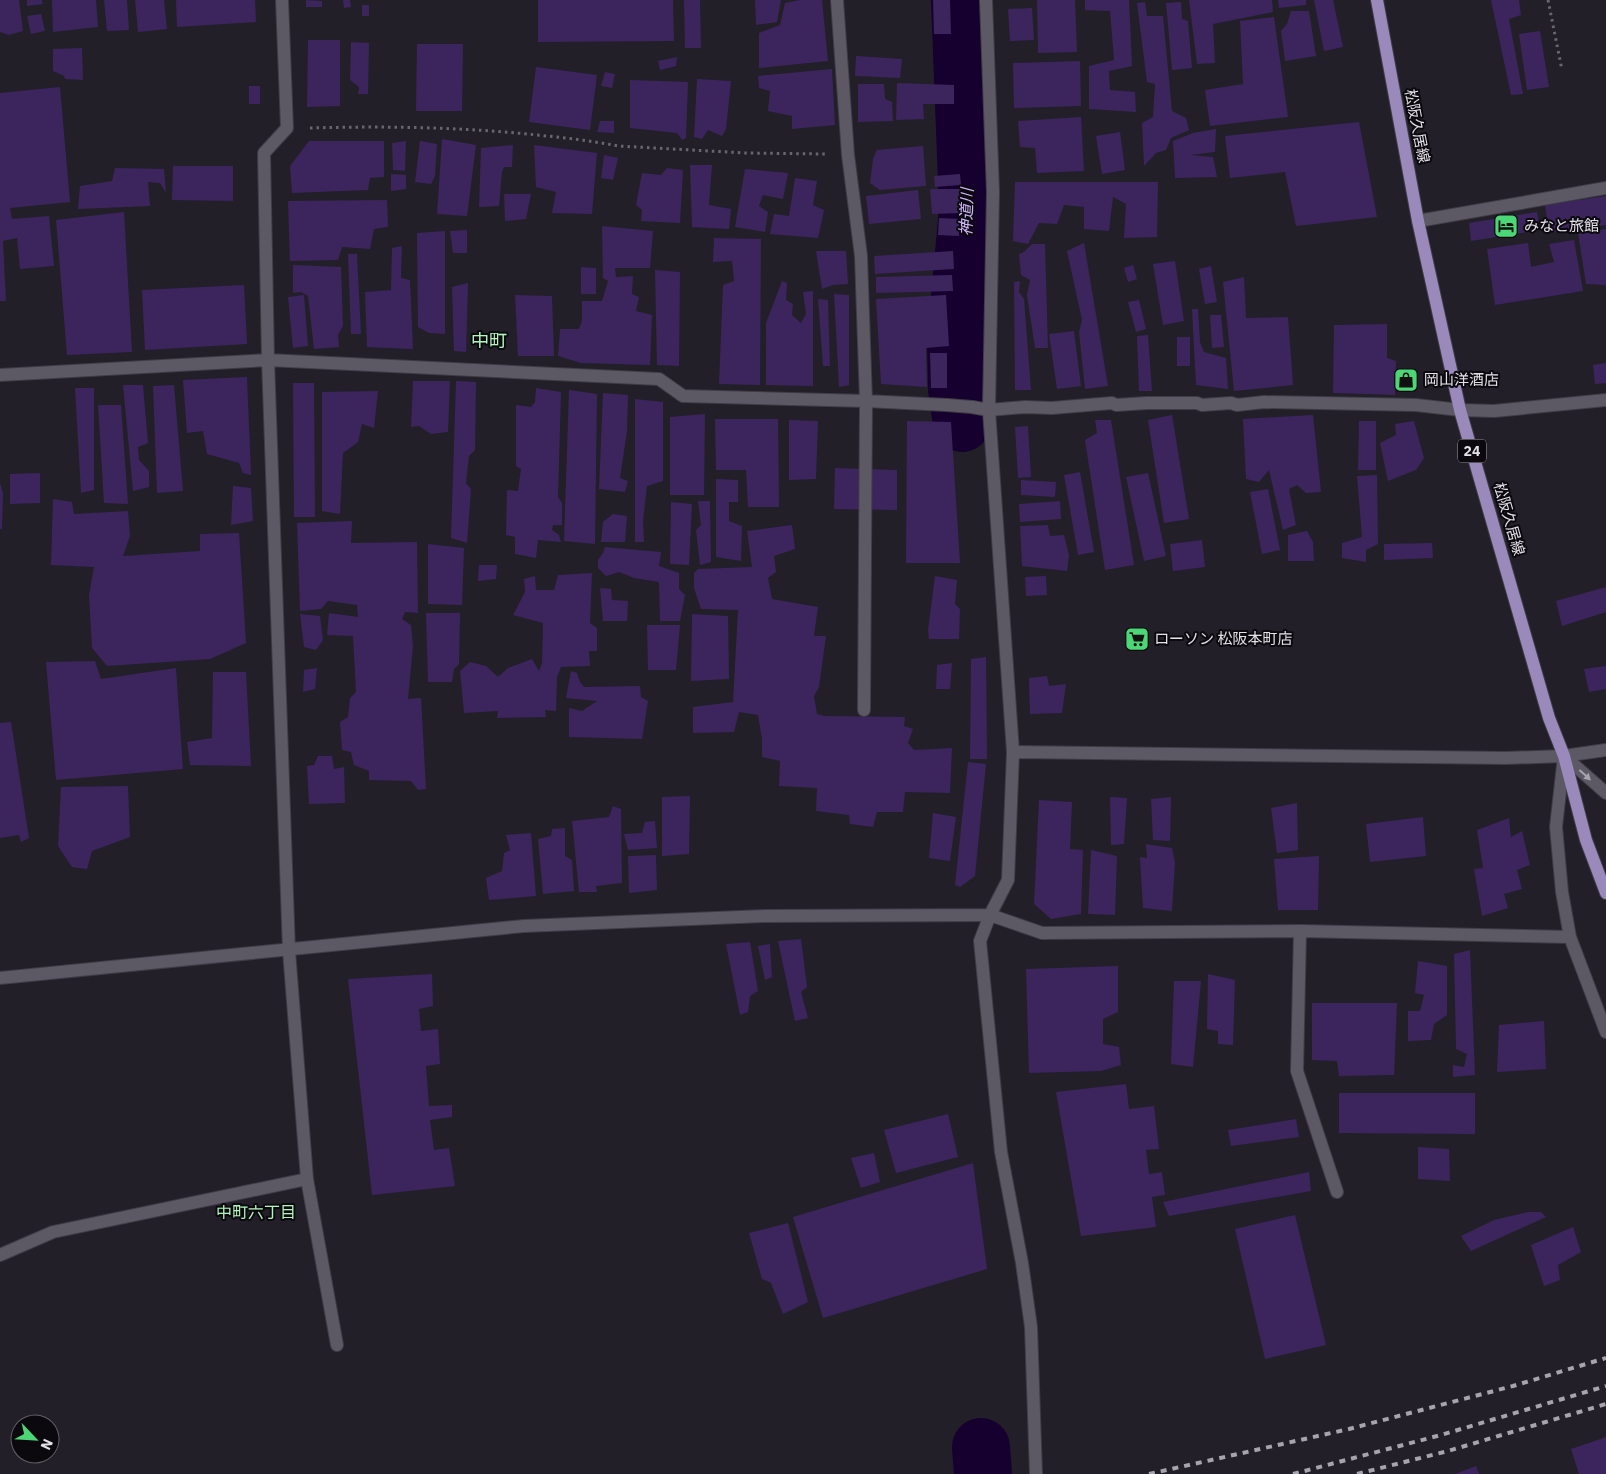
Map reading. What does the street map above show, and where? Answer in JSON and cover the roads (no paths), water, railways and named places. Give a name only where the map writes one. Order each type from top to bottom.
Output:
[{"type":"main road","name":"松阪久居線","points":[[1377,0],[1418,221],[1460,410],[1549,718],[1564,756],[1586,840],[1606,893]]},
{"type":"street","points":[[282,0],[287,128],[264,153],[268,360],[289,950],[307,1179],[337,1344]]},
{"type":"street","points":[[837,0],[848,155],[860,256],[866,401],[864,710]]},
{"type":"street","points":[[986,0],[993,192],[989,410],[1013,752],[1008,880],[990,915],[980,941],[1001,1152],[1022,1263],[1031,1328],[1036,1474]]},
{"type":"street","points":[[1418,221],[1606,188]]},
{"type":"street","points":[[0,374],[268,360],[660,379],[683,396],[866,401],[947,405],[989,410],[1025,407],[1052,408],[1112,403],[1116,405],[1147,403],[1197,403],[1202,405],[1231,403],[1237,405],[1264,402],[1416,405],[1460,410],[1494,411],[1606,400]]},
{"type":"street","points":[[1013,752],[1506,758],[1564,756],[1606,750]]},
{"type":"street","points":[[1564,756],[1606,793]]},
{"type":"street","points":[[1564,756],[1556,827],[1562,892],[1570,937],[1606,1032]]},
{"type":"street","points":[[0,978],[534,926],[766,916],[990,915],[1042,933],[1300,931],[1570,937]]},
{"type":"street","points":[[1300,931],[1297,1071],[1336,1192]]},
{"type":"street","points":[[0,1255],[54,1232],[307,1179]]},
{"type":"waterway","name":"神道川","points":[[960,0],[968,209],[956,340],[957,389],[962,423]]},
{"type":"waterway","name":"神道川","points":[[981,1447],[983,1474]]},
{"type":"railway","points":[[1149,1474],[1349,1429],[1513,1386],[1606,1358]]},
{"type":"railway","points":[[1293,1474],[1441,1435],[1606,1386]]},
{"type":"railway","points":[[1357,1474],[1448,1451],[1606,1404]]},
{"type":"place","name":"みなと旅館","points":[[1506,226]]},
{"type":"place","name":"岡山洋酒店","points":[[1406,380]]},
{"type":"place","name":"ローソン 松阪本町店","points":[[1137,639]]},
{"type":"district","name":"中町","points":[[489,341]]},
{"type":"district","name":"中町六丁目","points":[[256,1212]]}]
